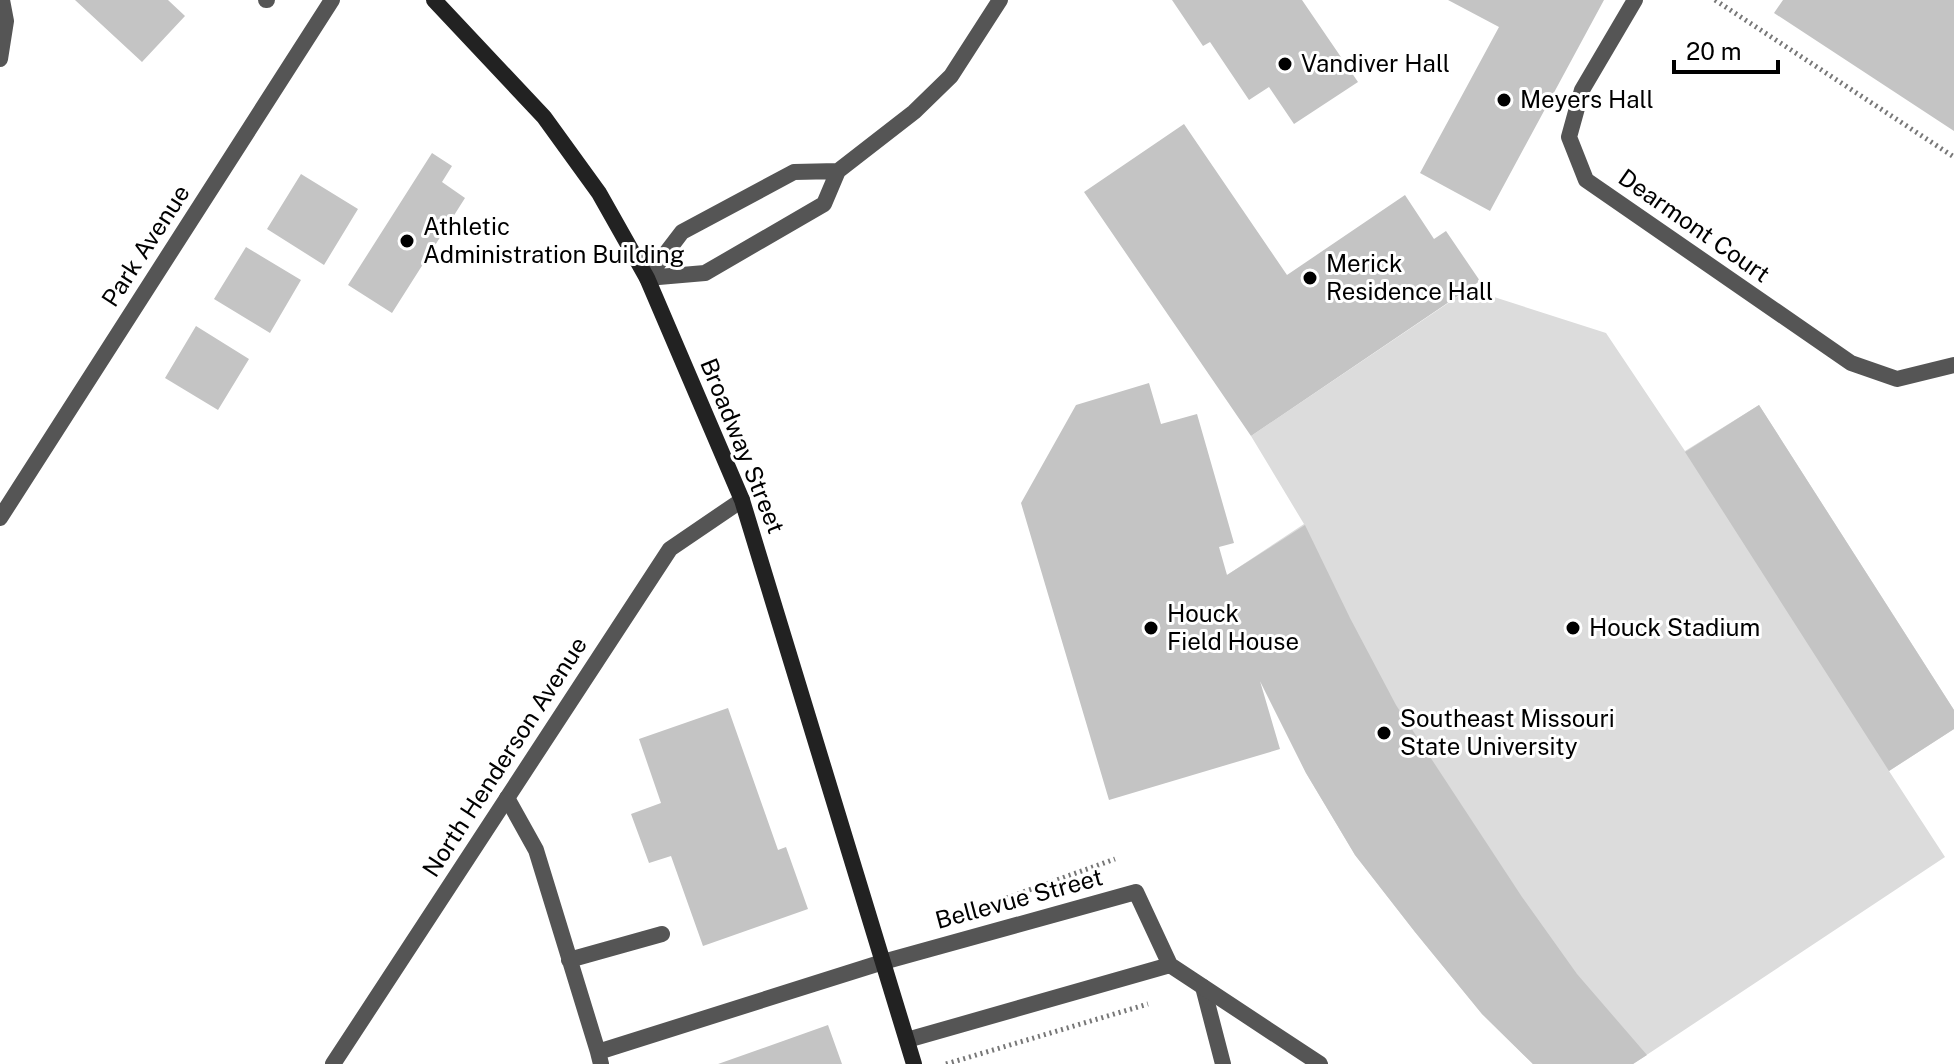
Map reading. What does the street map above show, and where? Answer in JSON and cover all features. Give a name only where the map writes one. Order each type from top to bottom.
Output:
[{"type":"main road","name":"Broadway Street","points":[[434,0],[544,117],[599,193],[647,278],[742,500],[914,1064]]},
{"type":"street","points":[[0,59],[6,21],[2,0]]},
{"type":"street","name":"Park Avenue","points":[[0,518],[332,0]]},
{"type":"street","points":[[647,278],[705,273],[824,204],[838,171],[914,112],[951,76],[1000,0]]},
{"type":"street","name":"Dearmont Court","points":[[1635,0],[1582,90],[1572,125],[1569,137],[1586,180],[1851,363],[1897,379],[1954,365]]},
{"type":"street","points":[[647,278],[682,232],[794,172],[838,171]]},
{"type":"street","name":"North Henderson Avenue","points":[[333,1064],[670,549],[742,500]]},
{"type":"street","points":[[507,798],[536,850],[600,1058]]},
{"type":"street","name":"Bellevue Street","points":[[600,1058],[883,962],[1136,892],[1170,965]]},
{"type":"street","points":[[569,960],[662,934]]},
{"type":"street","points":[[907,1040],[1170,965],[1320,1064]]},
{"type":"street","points":[[1203,987],[1223,1064]]},
{"type":"path","points":[[1715,0],[1954,157]]},
{"type":"path","points":[[1000,900],[1115,859]]},
{"type":"path","points":[[946,1064],[1148,1004]]},
{"type":"shaded area","name":"Houck Stadium","points":[[1469,289],[1606,333],[1685,451],[1759,405],[1954,710],[1954,729],[1889,771],[1945,857],[1633,1064],[1533,1064],[1482,1014],[1355,855],[1306,773],[1260,681],[1227,575],[1304,524],[1251,436]]},
{"type":"building","points":[[75,0],[168,0],[185,16],[142,62]]},
{"type":"building","name":"Vandiver Hall","points":[[1172,0],[1302,0],[1358,82],[1294,124],[1269,87],[1249,100],[1210,42],[1203,46]]},
{"type":"building","name":"Meyers Hall","points":[[1448,0],[1604,0],[1490,211],[1420,173],[1499,27]]},
{"type":"building","points":[[1783,0],[1954,0],[1954,131],[1774,13]]},
{"type":"building","name":"Merick Residence Hall","points":[[1184,124],[1287,275],[1405,195],[1434,239],[1446,231],[1480,281],[1251,436],[1084,192]]},
{"type":"building","name":"Athletic Administration Building","points":[[432,153],[452,166],[442,182],[465,198],[392,313],[348,285]]},
{"type":"building","points":[[301,174],[358,209],[324,265],[267,229]]},
{"type":"building","points":[[246,247],[301,280],[270,333],[214,299]]},
{"type":"building","points":[[196,326],[249,359],[218,410],[165,378]]},
{"type":"building","points":[[1149,383],[1161,424],[1197,414],[1234,543],[1219,547],[1227,575],[1305,525],[1396,705],[1522,897],[1577,974],[1647,1055],[1633,1064],[1533,1064],[1482,1014],[1355,855],[1306,773],[1260,681],[1280,749],[1109,800],[1021,503],[1076,405]]},
{"type":"building","points":[[1759,405],[1954,710],[1954,729],[1889,771],[1685,452]]},
{"type":"building","points":[[728,708],[778,850],[786,847],[808,909],[703,946],[671,856],[649,863],[631,814],[661,803],[639,739]]},
{"type":"building","points":[[828,1025],[842,1064],[718,1064]]},
{"type":"place","name":"Vandiver Hall","points":[[1285,64]]},
{"type":"place","name":"Meyers Hall","points":[[1504,100]]},
{"type":"place","name":"Athletic Administration Building","points":[[407,241]]},
{"type":"place","name":"Merick Residence Hall","points":[[1310,278]]},
{"type":"place","name":"Houck Field House","points":[[1151,628]]},
{"type":"place","name":"Houck Stadium","points":[[1573,628]]},
{"type":"place","name":"Southeast Missouri State University","points":[[1384,733]]}]
